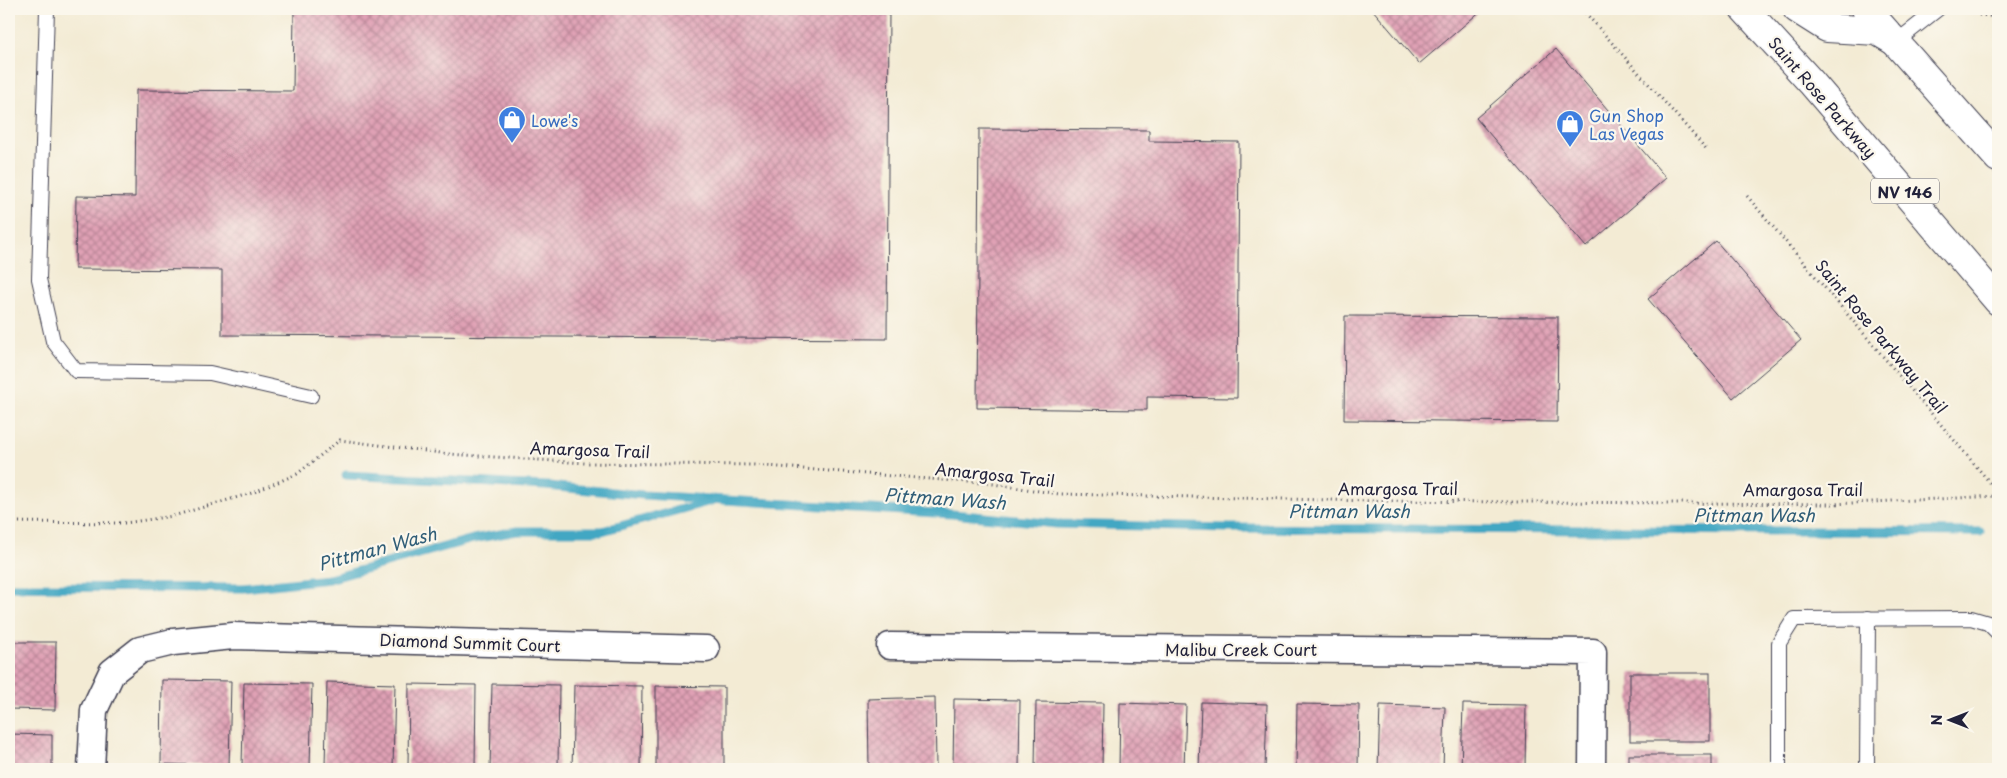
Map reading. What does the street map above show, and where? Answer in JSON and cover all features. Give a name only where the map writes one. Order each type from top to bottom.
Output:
[{"type":"highway","name":"Saint Rose Parkway","points":[[1744,9],[1811,82],[1998,300]]},
{"type":"highway","points":[[1797,9],[1827,28],[1877,30],[1896,42]]},
{"type":"highway","points":[[1870,10],[1998,158]]},
{"type":"street","name":"Diamond Summit Court","points":[[92,769],[94,710],[112,672],[140,650],[173,642],[233,636],[706,649]]},
{"type":"street","name":"Malibu Creek Court","points":[[890,646],[1593,652],[1592,769]]},
{"type":"lane","points":[[47,9],[39,279],[53,341],[76,371],[210,373],[311,396]]},
{"type":"lane","points":[[1896,42],[1938,9]]},
{"type":"lane","points":[[1867,769],[1868,618]]},
{"type":"lane","points":[[1779,769],[1779,643],[1794,619],[1971,618],[1988,623],[1998,632]]},
{"type":"path","points":[[1582,9],[1708,151]]},
{"type":"path","points":[[1979,15],[1998,17]]},
{"type":"path","name":"Saint Rose Parkway Trail","points":[[1747,196],[1998,492]]},
{"type":"path","name":"Amargosa Trail","points":[[9,522],[126,523],[173,516],[252,493],[297,474],[340,440],[449,454],[585,463],[754,465],[993,484],[1059,494],[1354,501],[1831,504],[1998,496]]},
{"type":"building","name":"Lowe's","points":[[294,9],[889,9],[887,339],[222,335],[222,270],[75,269],[76,196],[135,197],[136,90],[293,91]]},
{"type":"building","points":[[1372,9],[1483,9],[1419,64]]},
{"type":"building","points":[[1556,49],[1666,178],[1586,247],[1476,118]]},
{"type":"building","points":[[979,129],[1149,130],[1149,141],[1239,142],[1237,398],[1147,397],[1147,410],[977,408]]},
{"type":"building","points":[[1716,241],[1801,340],[1733,398],[1648,299]]},
{"type":"building","points":[[1345,316],[1558,317],[1557,422],[1344,420]]},
{"type":"building","points":[[9,642],[56,642],[55,710],[9,709]]},
{"type":"building","points":[[1630,673],[1710,673],[1710,741],[1630,741]]},
{"type":"building","points":[[162,680],[231,681],[229,766],[161,764]]},
{"type":"building","points":[[327,682],[395,684],[393,768],[325,766]]},
{"type":"building","points":[[244,683],[312,684],[310,767],[242,766]]},
{"type":"building","points":[[409,684],[476,685],[475,768],[408,767]]},
{"type":"building","points":[[492,684],[559,685],[558,769],[490,768]]},
{"type":"building","points":[[574,685],[642,686],[641,769],[572,769]]},
{"type":"building","points":[[656,686],[724,687],[724,769],[656,769]]},
{"type":"building","points":[[935,697],[936,769],[869,769],[868,699]]},
{"type":"building","points":[[954,699],[1020,700],[1019,769],[953,769]]},
{"type":"building","points":[[1036,702],[1103,703],[1102,769],[1035,769]]},
{"type":"building","points":[[1201,702],[1267,704],[1265,769],[1199,769]]},
{"type":"building","points":[[1120,703],[1186,705],[1184,769],[1119,769]]},
{"type":"building","points":[[1297,704],[1359,705],[1358,769],[1296,769]]},
{"type":"building","points":[[1463,704],[1526,705],[1525,769],[1461,769]]},
{"type":"building","points":[[1380,705],[1445,707],[1443,769],[1378,769]]},
{"type":"building","points":[[9,734],[52,735],[52,769],[9,769]]},
{"type":"building","points":[[1629,755],[1712,755],[1712,769],[1629,769]]},
{"type":"waterway","name":"Pittman Wash","points":[[346,475],[546,486],[644,495],[952,514],[1057,524],[1228,528],[1980,532]]},
{"type":"waterway","name":"Pittman Wash","points":[[9,587],[243,588],[329,579],[473,539],[517,531],[602,531],[711,501]]},
{"type":"place","name":"Lowe's","points":[[512,144]]},
{"type":"place","name":"Gun Shop Las Vegas","points":[[1570,148]]}]
